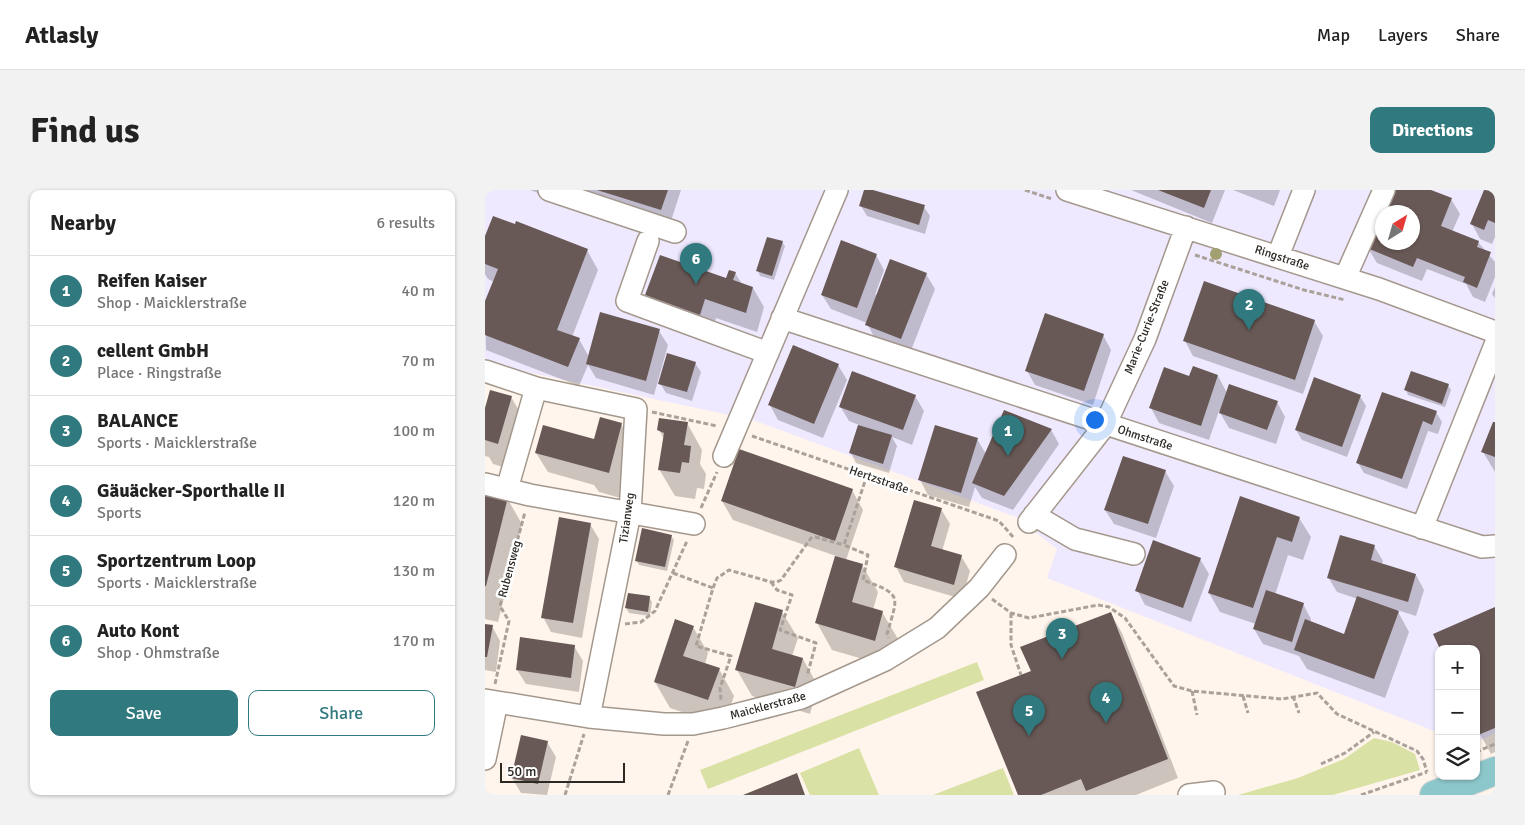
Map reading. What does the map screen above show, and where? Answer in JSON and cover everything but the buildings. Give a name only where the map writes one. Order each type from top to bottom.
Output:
[{"type":"main road","points":[[1431,779],[1495,771]]},
{"type":"street","points":[[549,190],[675,232]]},
{"type":"street","points":[[724,456],[837,190]]},
{"type":"street","name":"Ringstraße","points":[[1067,190],[1345,278],[1495,332]]},
{"type":"street","points":[[1277,256],[1304,190]]},
{"type":"street","points":[[1345,278],[1384,190]]},
{"type":"street","name":"Marie-Curie-Straße","points":[[1105,425],[1145,339],[1186,227]]},
{"type":"street","points":[[649,241],[627,301],[768,353]]},
{"type":"street","name":"Ohmstraße","points":[[782,318],[1422,528],[1482,547],[1495,546]]},
{"type":"street","points":[[1422,528],[1495,346]]},
{"type":"street","points":[[485,371],[536,388],[507,489]]},
{"type":"street","name":"Tizianweg","points":[[536,388],[636,408],[630,513],[589,717]]},
{"type":"street","points":[[1105,425],[1031,519],[1075,539],[1134,554]]},
{"type":"street","points":[[485,484],[530,495],[694,524]]},
{"type":"street","name":"Maicklerstraße","points":[[491,701],[589,717],[664,724],[693,724],[801,698],[855,676],[896,655],[937,628],[979,588],[1010,547]]},
{"type":"street","points":[[485,759],[491,701]]},
{"type":"street","points":[[1189,795],[1214,792]]},
{"type":"path","name":"Hertzstraße","points":[[668,416],[736,430],[999,521],[1010,547]]},
{"type":"path","points":[[607,627],[641,622],[649,617],[660,602],[724,456]]},
{"type":"path","points":[[843,545],[867,475]]},
{"type":"path","name":"Rubensweg","points":[[491,701],[509,621],[500,606],[530,495]]},
{"type":"path","points":[[723,718],[720,688],[731,656],[696,646],[717,578],[729,570],[771,582],[781,580],[811,538],[815,537],[843,545],[868,555],[869,559],[863,580],[890,590],[896,601],[887,634],[896,655]]},
{"type":"path","points":[[673,573],[713,588]]},
{"type":"path","points":[[771,582],[777,590],[792,595],[780,630],[816,643],[801,698]]},
{"type":"path","points":[[979,588],[1011,614],[1029,618],[1098,605],[1109,607],[1119,612],[1132,626],[1174,686],[1191,691],[1282,699],[1317,693],[1337,714],[1417,751],[1423,759],[1431,779],[1361,795]]},
{"type":"path","points":[[1011,614],[1011,645],[1021,675]]},
{"type":"path","points":[[1191,691],[1197,716]]},
{"type":"path","points":[[1243,696],[1248,713]]},
{"type":"path","points":[[1293,696],[1299,713]]},
{"type":"path","points":[[565,795],[589,717]]},
{"type":"path","points":[[669,795],[693,724]]},
{"type":"path","points":[[1321,764],[1345,753],[1373,732]]},
{"type":"path","points":[[1480,750],[1495,744]]},
{"type":"shaded area","points":[[485,190],[1495,190],[1495,733],[1480,740],[1480,645],[1435,645],[1435,731],[1047,578],[1057,549],[1016,517],[753,420],[485,363]]},
{"type":"green space","points":[[977,662],[984,680],[708,789],[700,770]]},
{"type":"green space","points":[[1374,738],[1392,742],[1415,754],[1420,770],[1333,795],[1238,795],[1298,778],[1344,759]]},
{"type":"green space","points":[[859,748],[879,795],[810,795],[800,773]]},
{"type":"green space","points":[[1003,768],[1014,795],[933,795]]},
{"type":"place","name":"Auto Kont","points":[[696,284]]},
{"type":"place","name":"cellent GmbH","points":[[1249,330]]},
{"type":"place","name":"Reifen Kaiser","points":[[1008,456]]},
{"type":"place","name":"BALANCE","points":[[1062,659]]},
{"type":"place","name":"Gäuäcker-Sporthalle II","points":[[1106,723]]},
{"type":"place","name":"Sportzentrum Loop","points":[[1029,736]]}]
